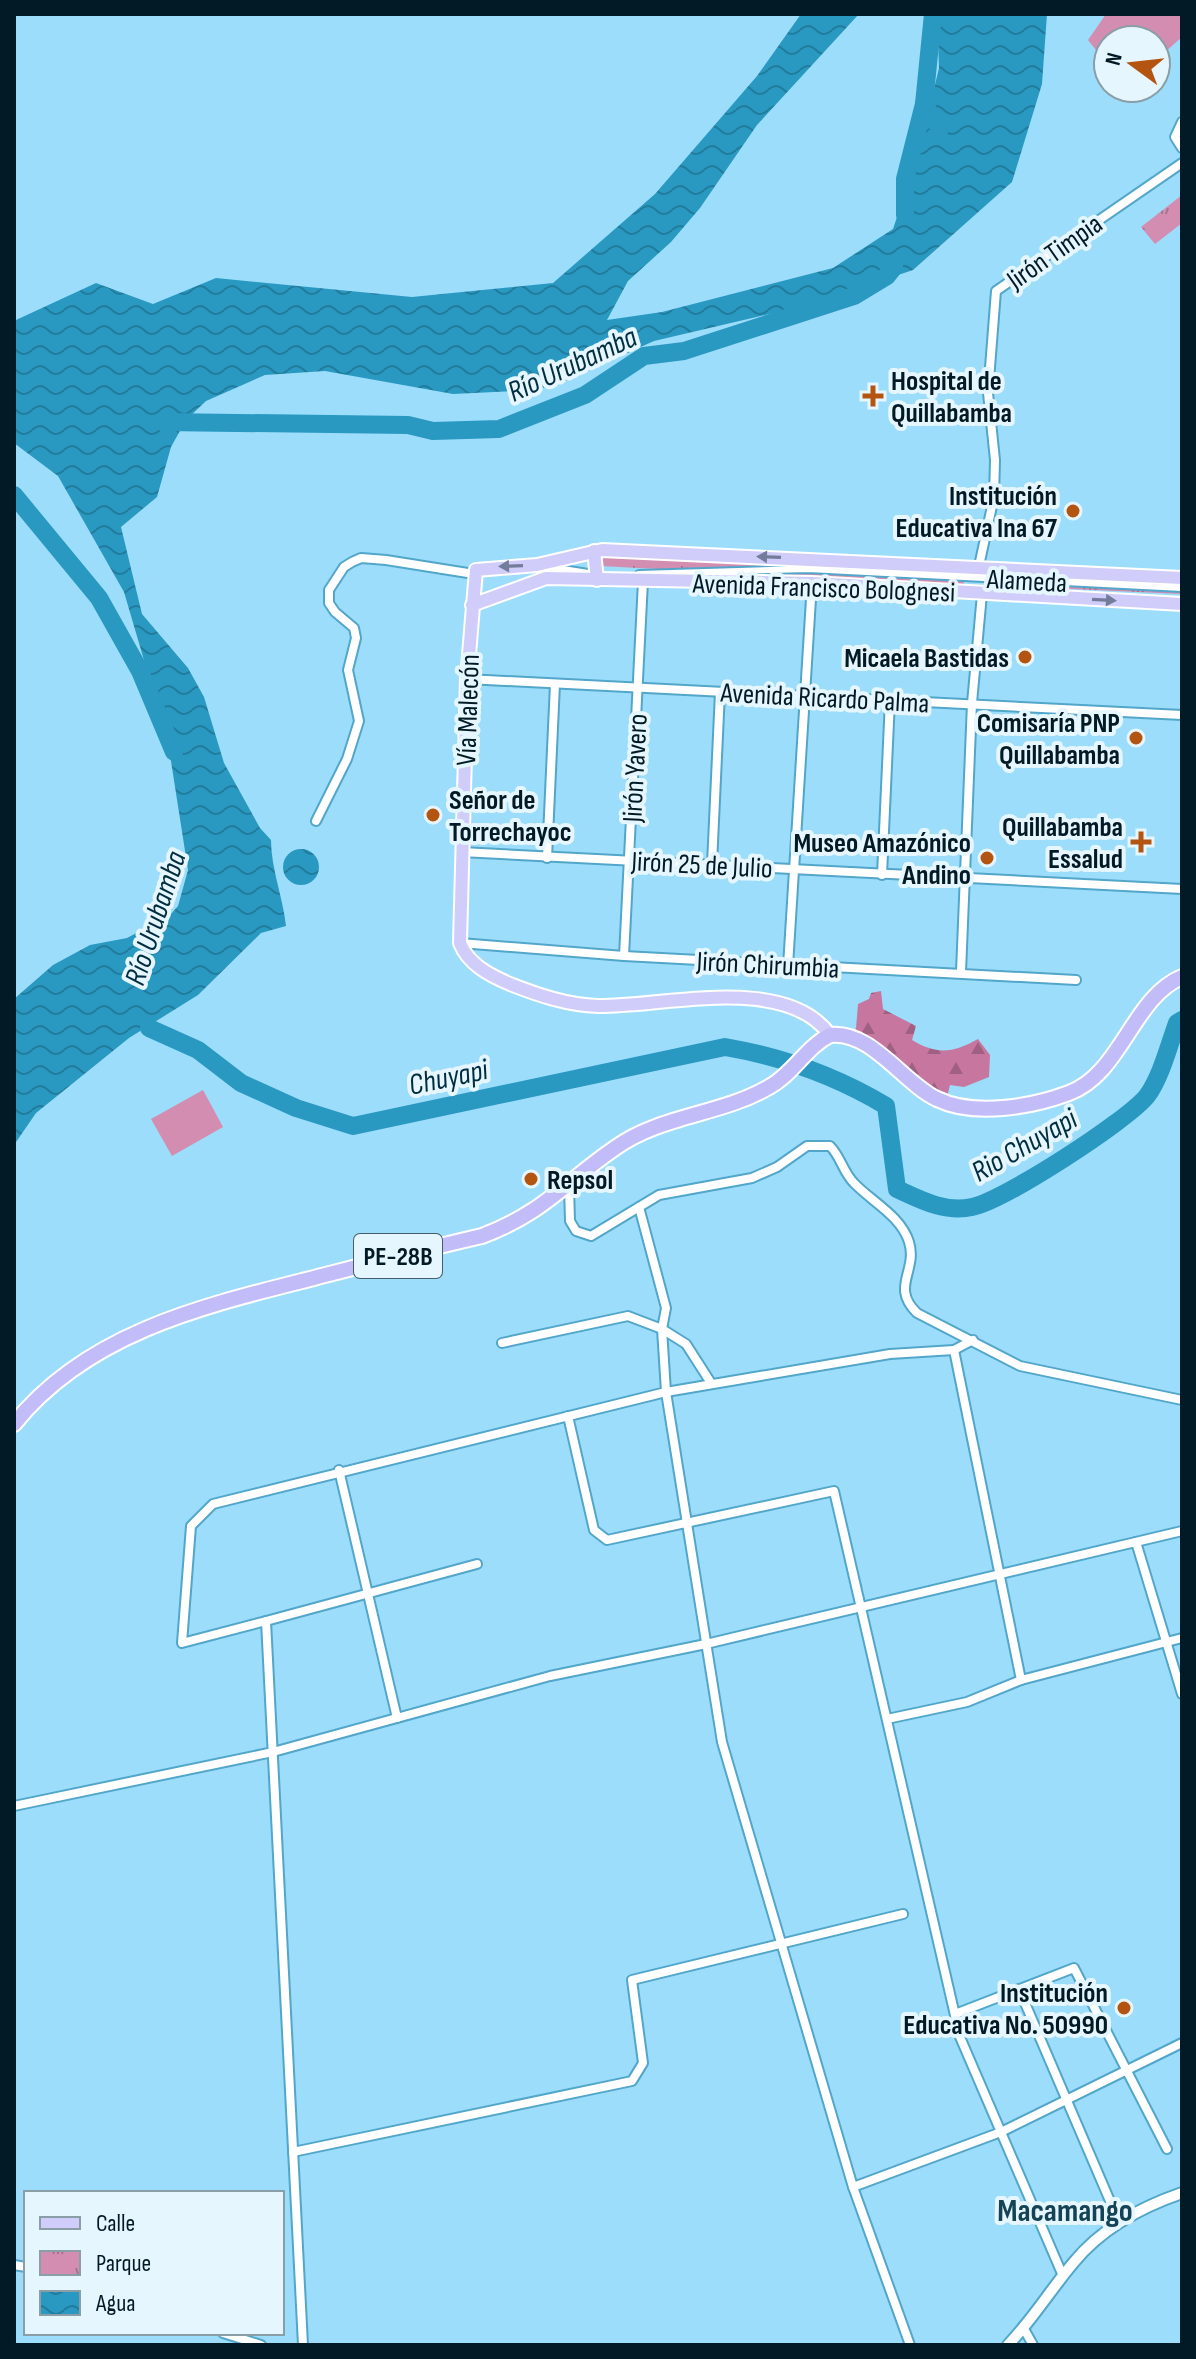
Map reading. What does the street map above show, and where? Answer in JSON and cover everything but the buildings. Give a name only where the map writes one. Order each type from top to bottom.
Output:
[{"type":"highway","points":[[830,1035],[847,1036],[871,1049],[936,1099],[956,1106],[1030,1103],[1068,1094],[1094,1078],[1163,990],[1182,977]]},
{"type":"highway","name":"PE-28B","points":[[14,1424],[38,1397],[80,1362],[175,1316],[227,1299],[482,1236],[514,1224],[569,1187],[615,1148],[648,1128],[750,1096],[781,1080],[830,1035]]},
{"type":"main road","name":"Avenida Francisco Bolognesi","points":[[474,574],[482,567],[537,565],[594,551],[979,566],[1182,578]]},
{"type":"main road","points":[[594,551],[597,580]]},
{"type":"main road","name":"Vía Malecón","points":[[460,943],[467,679],[474,574]]},
{"type":"main road","name":"Avenida Francisco Bolognesi","points":[[472,605],[532,580],[812,583],[1182,604]]},
{"type":"main road","points":[[460,943],[473,964],[500,980],[561,1000],[599,1006],[665,999],[772,1001],[806,1012],[830,1035]]},
{"type":"street","points":[[1182,122],[1175,137],[1182,148]]},
{"type":"street","name":"Jirón Timpia","points":[[979,566],[994,497],[995,460],[988,393],[996,291],[1182,163]]},
{"type":"street","points":[[316,821],[351,750],[359,721],[348,670],[356,638],[354,628],[329,603],[329,590],[344,567],[361,558],[474,574]]},
{"type":"street","name":"Alameda","points":[[537,565],[604,575],[808,569],[1182,588]]},
{"type":"street","name":"Jirón Yavero","points":[[624,956],[643,581]]},
{"type":"street","points":[[788,966],[812,583]]},
{"type":"street","points":[[961,972],[972,703],[982,594]]},
{"type":"street","name":"Avenida Ricardo Palma","points":[[467,679],[1182,715]]},
{"type":"street","points":[[547,858],[555,684]]},
{"type":"street","points":[[712,864],[720,692]]},
{"type":"street","points":[[882,875],[890,700]]},
{"type":"street","name":"Jirón 25 de Julio","points":[[461,852],[1182,889]]},
{"type":"street","name":"Jirón Chirumbia","points":[[460,943],[788,966],[961,972],[1076,980]]},
{"type":"street","points":[[569,1187],[570,1221],[583,1236],[600,1232],[659,1195],[752,1178],[777,1167],[807,1146],[830,1146],[839,1155],[855,1184],[883,1207],[904,1232],[911,1258],[904,1288],[910,1306],[1020,1366],[1182,1400]]},
{"type":"street","points":[[639,1207],[666,1308],[662,1329],[666,1392],[722,1742],[853,2187],[910,2345]]},
{"type":"street","points":[[502,1343],[628,1316],[662,1329],[686,1344],[711,1383]]},
{"type":"street","points":[[477,1564],[182,1643],[191,1526],[213,1504],[339,1470],[666,1392],[890,1354],[954,1350],[973,1340]]},
{"type":"street","points":[[954,1350],[1021,1680]]},
{"type":"street","points":[[568,1416],[594,1530],[607,1540],[686,1520],[834,1491],[960,2037],[1063,2276]]},
{"type":"street","points":[[339,1470],[397,1718]]},
{"type":"street","points":[[14,1806],[273,1752],[550,1676],[706,1644],[1182,1531]]},
{"type":"street","points":[[1136,1542],[1182,1694]]},
{"type":"street","points":[[266,1621],[303,2345]]},
{"type":"street","points":[[887,1719],[967,1702],[1021,1680],[1182,1638]]},
{"type":"street","points":[[293,2152],[632,2081],[643,2063],[632,1980],[783,1946],[903,1914]]},
{"type":"street","points":[[955,2014],[1074,1968],[1167,2149]]},
{"type":"street","points":[[1019,1989],[1119,2222]]},
{"type":"street","points":[[853,2187],[1001,2132],[1127,2067],[1182,2043]]},
{"type":"street","points":[[1008,2345],[1024,2329],[1077,2258],[1136,2210],[1182,2193]]},
{"type":"street","points":[[1024,2329],[1033,2345]]},
{"type":"street","points":[[229,2335],[261,2345]]},
{"type":"green space","points":[[1106,14],[1182,14],[1182,37],[1172,46],[1172,24],[1099,24]]},
{"type":"green space","points":[[1182,195],[1182,223],[1155,244],[1141,227]]},
{"type":"green space","points":[[599,550],[964,568],[964,585],[600,566]]},
{"type":"green space","points":[[984,570],[1182,579],[1182,594],[983,585]]},
{"type":"green space","points":[[881,991],[883,1009],[916,1026],[912,1040],[921,1045],[945,1050],[978,1039],[990,1055],[989,1077],[964,1087],[950,1085],[946,1101],[850,1037],[856,1028],[858,1004],[869,999],[871,993]]},
{"type":"green space","points":[[203,1090],[223,1127],[172,1156],[151,1119]]},
{"type":"water","points":[[801,14],[859,14],[757,125],[700,208],[671,242],[628,281],[607,320],[662,312],[833,268],[893,229],[919,151],[939,68],[937,14],[1047,14],[1042,84],[1012,182],[913,270],[812,304],[654,341],[556,385],[533,390],[453,394],[325,371],[265,375],[206,401],[186,420],[171,447],[157,497],[121,527],[142,614],[188,668],[204,697],[224,763],[260,828],[271,840],[286,926],[261,933],[198,995],[129,1038],[36,1113],[14,1145],[14,999],[53,965],[90,945],[127,938],[170,915],[178,906],[188,870],[168,742],[124,592],[58,476],[14,443],[16,320],[96,283],[153,304],[216,278],[412,297],[553,283],[655,194],[757,76]]},
{"type":"water","points":[[301,849],[314,854],[319,867],[314,880],[301,885],[288,880],[283,867],[288,854]]},
{"type":"waterway","name":"Río Urubamba","points":[[933,14],[924,104],[940,129]]},
{"type":"waterway","points":[[905,215],[905,179],[924,104]]},
{"type":"waterway","name":"Río Urubamba","points":[[162,422],[408,425],[433,431],[499,429],[585,395],[644,356],[684,351],[854,296],[887,276],[894,267]]},
{"type":"waterway","name":"Río Urubamba","points":[[14,495],[99,598],[140,671],[174,752]]},
{"type":"waterway","name":"Chuyapi","points":[[149,1028],[198,1050],[241,1083],[296,1108],[353,1126],[725,1047],[747,1051],[828,1077],[886,1106],[897,1189],[933,1204],[962,1208],[988,1202],[1036,1176],[1135,1108],[1152,1088],[1177,1023],[1182,1020]]},
{"type":"place","name":"Hospital de Quillabamba","points":[[873,396]]},
{"type":"place","name":"Institución Educativa Ina 67","points":[[1073,511]]},
{"type":"place","name":"Micaela Bastidas","points":[[1025,657]]},
{"type":"place","name":"Comisaría PNP Quillabamba","points":[[1136,738]]},
{"type":"place","name":"Señor de Torrechayoc","points":[[433,815]]},
{"type":"place","name":"Quillabamba Essalud","points":[[1141,842]]},
{"type":"place","name":"Museo Amazónico Andino","points":[[987,858]]},
{"type":"place","name":"Repsol","points":[[531,1179]]},
{"type":"place","name":"Institución Educativa No. 50990","points":[[1124,2008]]},
{"type":"district","name":"Macamango","points":[[1065,2210]]},
{"type":"water label","name":"Rio Chuyapi","points":[[1024,1145]]}]
